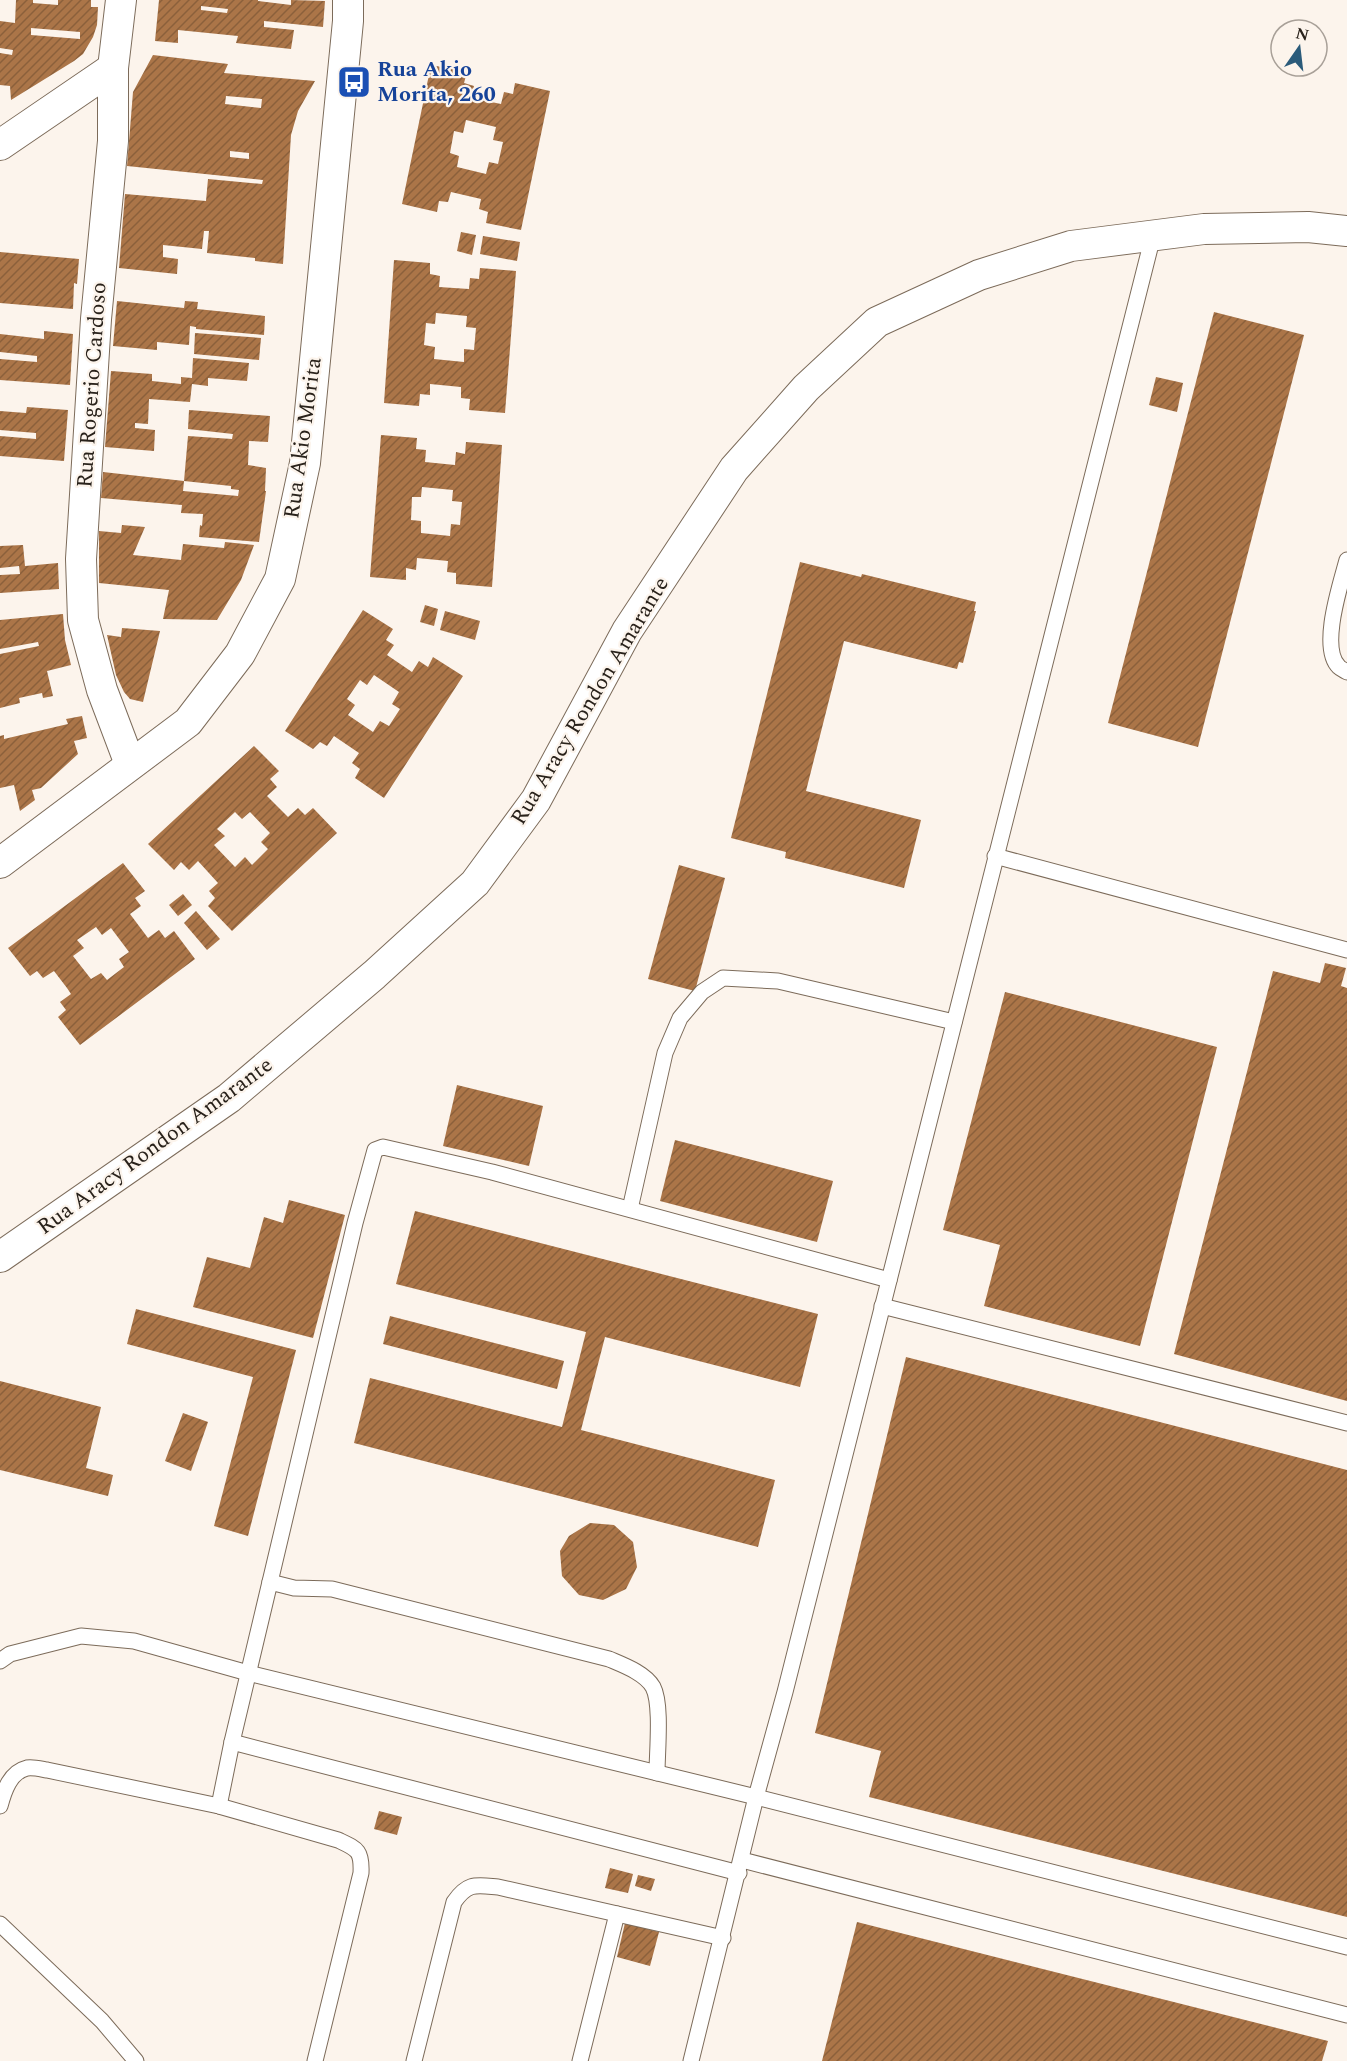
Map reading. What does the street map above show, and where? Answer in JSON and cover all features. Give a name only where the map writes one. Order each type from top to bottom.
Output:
[{"type":"street","name":"Rua Rogerio Cardoso","points":[[121,0],[113,68],[113,141],[96,319],[81,559],[83,620],[102,690],[130,764]]},
{"type":"street","name":"Rua Akio Morita","points":[[0,863],[188,722],[240,654],[280,579],[305,463],[348,21],[348,0]]},
{"type":"street","points":[[0,145],[113,68]]},
{"type":"street","name":"Rua Aracy Rondon Amarante","points":[[0,1257],[229,1098],[374,975],[475,883],[536,800],[627,631],[734,469],[806,388],[876,322],[979,275],[1071,246],[1216,229],[1308,227],[1347,231]]},
{"type":"lane","points":[[691,2061],[1153,236]]},
{"type":"lane","points":[[1347,560],[1344,583],[1331,621],[1331,648],[1337,666],[1347,672]]},
{"type":"lane","points":[[995,856],[1347,950]]},
{"type":"lane","points":[[630,1209],[665,1053],[680,1018],[702,992],[723,978],[778,981],[954,1022]]},
{"type":"lane","points":[[219,1806],[248,1673],[355,1223],[375,1150],[383,1147],[492,1172],[889,1280]]},
{"type":"lane","points":[[882,1306],[1347,1423]]},
{"type":"lane","points":[[270,1582],[294,1588],[332,1589],[609,1659],[635,1670],[653,1687],[658,1715],[657,1773]]},
{"type":"lane","points":[[0,1661],[10,1654],[81,1636],[134,1641],[248,1673],[756,1797],[1347,1947]]},
{"type":"lane","points":[[232,1742],[1347,2015]]},
{"type":"lane","points":[[0,1806],[4,1791],[15,1774],[28,1768],[47,1770],[219,1806],[338,1840],[356,1849],[362,1859],[361,1873],[315,2061]]},
{"type":"lane","points":[[414,2061],[454,1902],[462,1890],[475,1885],[498,1887],[723,1938]]},
{"type":"lane","points":[[580,2061],[617,1914]]},
{"type":"lane","points":[[0,1924],[102,2021],[136,2061]]},
{"type":"building","points":[[16,0],[33,0],[33,3],[58,5],[58,0],[91,0],[91,7],[98,7],[97,25],[83,54],[11,100],[10,86],[0,85],[0,53],[12,55],[13,50],[0,48],[0,21],[15,23]],"holes":[[[31,28],[80,32],[80,39],[31,35]]]},
{"type":"building","points":[[159,0],[258,0],[291,5],[291,0],[325,1],[323,27],[264,21],[264,27],[294,30],[291,49],[236,43],[238,36],[178,30],[178,43],[155,41]],"holes":[[[201,6],[228,9],[227,13],[201,10]]]},
{"type":"building","points":[[153,55],[228,64],[224,73],[315,81],[298,111],[291,135],[283,264],[255,261],[255,258],[207,253],[209,231],[204,231],[202,249],[163,245],[163,257],[178,259],[177,274],[119,268],[125,194],[206,201],[208,179],[262,184],[263,180],[127,166],[133,92]],"holes":[[[226,96],[262,99],[261,108],[225,104]],[[230,151],[249,153],[249,159],[230,157]]]},
{"type":"building","points":[[431,65],[467,72],[464,83],[474,86],[472,98],[501,104],[504,92],[513,94],[515,83],[550,91],[521,230],[486,223],[488,212],[479,209],[481,199],[451,192],[448,202],[439,201],[437,212],[402,204]],"holes":[[[466,120],[496,127],[493,140],[503,142],[498,164],[489,162],[486,174],[457,167],[459,156],[450,153],[454,131],[463,133]]]},
{"type":"building","points":[[461,232],[476,235],[472,255],[457,251]]},
{"type":"building","points":[[483,236],[520,242],[517,261],[480,254]]},
{"type":"building","points":[[0,252],[79,259],[77,284],[74,283],[73,309],[0,303]]},
{"type":"building","points":[[394,260],[430,263],[430,274],[440,276],[439,287],[469,289],[470,278],[479,279],[480,268],[516,271],[505,413],[469,410],[470,399],[461,398],[461,387],[430,384],[430,395],[420,394],[419,406],[384,403]],"holes":[[[436,313],[467,316],[466,327],[476,328],[474,350],[464,349],[464,362],[434,359],[435,347],[424,345],[426,323],[435,324]]]},
{"type":"building","points":[[117,301],[184,308],[185,301],[198,302],[197,309],[265,316],[264,335],[196,329],[190,326],[189,345],[157,342],[157,350],[113,346]]},
{"type":"building","points":[[1214,312],[1304,335],[1198,747],[1108,723]]},
{"type":"building","points":[[44,331],[73,334],[70,385],[0,380],[0,359],[37,362],[37,356],[0,352],[0,334],[44,339]]},
{"type":"building","points":[[195,333],[261,338],[259,360],[194,354]]},
{"type":"building","points":[[193,358],[249,363],[247,381],[208,378],[208,386],[192,384],[190,402],[149,399],[148,424],[135,423],[135,428],[155,430],[154,451],[105,447],[111,371],[152,374],[152,381],[181,384],[181,377],[192,378]]},
{"type":"building","points":[[1156,377],[1183,383],[1177,412],[1149,405]]},
{"type":"building","points":[[27,407],[68,410],[64,461],[0,456],[0,436],[36,439],[36,433],[0,430],[0,411],[26,413]]},
{"type":"building","points":[[189,410],[270,416],[268,442],[249,441],[248,465],[266,468],[266,491],[259,542],[199,537],[203,514],[181,513],[182,505],[101,498],[103,472],[184,481],[188,436],[232,439],[233,434],[188,429]],"holes":[[[184,481],[231,486],[231,489],[239,490],[238,496],[183,491]]]},
{"type":"building","points":[[381,435],[417,438],[416,449],[426,450],[425,462],[455,465],[456,452],[465,454],[466,442],[502,445],[492,587],[456,584],[456,573],[447,572],[448,561],[417,558],[416,570],[406,568],[406,580],[370,577]],"holes":[[[422,487],[453,490],[452,501],[462,502],[460,525],[451,524],[450,536],[421,533],[421,521],[411,520],[412,497],[421,497]]]},
{"type":"building","points":[[122,525],[145,527],[133,555],[181,560],[183,544],[224,548],[225,542],[254,545],[241,580],[217,620],[163,619],[169,590],[99,583],[99,531],[121,533]]},
{"type":"building","points":[[23,545],[25,566],[58,563],[59,589],[0,593],[0,575],[20,574],[19,566],[0,568],[0,546]]},
{"type":"building","points":[[800,562],[861,577],[862,574],[976,602],[974,611],[976,611],[963,663],[959,662],[957,669],[844,641],[806,791],[921,820],[904,888],[785,858],[786,852],[731,838]]},
{"type":"building","points":[[425,605],[438,609],[434,626],[420,622]]},
{"type":"building","points":[[363,610],[393,629],[386,640],[394,645],[387,655],[412,672],[419,661],[428,667],[433,657],[463,676],[384,798],[355,778],[360,769],[352,763],[359,753],[334,736],[327,746],[320,742],[313,749],[285,731]],"holes":[[[374,675],[399,692],[392,704],[400,709],[389,726],[380,721],[373,732],[348,715],[355,705],[347,699],[360,680],[367,685]]]},
{"type":"building","points":[[445,611],[480,621],[475,640],[440,630]]},
{"type":"building","points":[[63,614],[65,640],[71,665],[47,671],[53,696],[43,698],[42,693],[19,698],[20,703],[0,708],[0,654],[39,646],[38,642],[0,649],[0,620]]},
{"type":"building","points":[[122,628],[160,631],[143,702],[130,699],[116,675],[107,635],[121,637]]},
{"type":"building","points":[[82,716],[87,738],[74,741],[78,754],[41,788],[32,790],[35,800],[20,811],[14,785],[0,788],[0,736],[4,735],[4,739],[68,724],[66,719]]},
{"type":"building","points":[[254,746],[279,771],[270,779],[277,787],[267,796],[288,817],[298,808],[305,815],[313,808],[337,833],[232,931],[208,906],[215,898],[209,891],[218,883],[198,861],[189,870],[181,862],[174,870],[148,844]],"holes":[[[235,812],[242,819],[250,812],[270,833],[261,842],[268,849],[252,865],[245,857],[235,867],[214,845],[225,836],[217,829]]]},
{"type":"building","points":[[123,863],[145,891],[135,898],[141,906],[130,914],[148,938],[159,930],[165,938],[174,931],[195,959],[80,1045],[58,1017],[66,1010],[60,1002],[71,994],[67,988],[54,971],[43,978],[37,971],[30,976],[8,948]],"holes":[[[96,927],[102,935],[111,928],[129,952],[119,959],[124,967],[107,980],[101,973],[91,979],[73,956],[84,948],[77,940]]]},
{"type":"building","points":[[679,865],[725,878],[695,991],[648,979]]},
{"type":"building","points":[[183,894],[192,905],[178,916],[169,905]]},
{"type":"building","points":[[196,911],[220,939],[207,950],[184,923]]},
{"type":"building","points":[[1325,963],[1346,968],[1341,986],[1347,988],[1347,1401],[1174,1354],[1273,971],[1320,983]]},
{"type":"building","points":[[1005,992],[1217,1047],[1140,1346],[984,1306],[1000,1245],[943,1230]]},
{"type":"building","points":[[457,1085],[543,1106],[529,1166],[443,1146]]},
{"type":"building","points":[[675,1140],[833,1181],[817,1242],[660,1201]]},
{"type":"building","points":[[289,1200],[345,1215],[313,1338],[193,1307],[207,1257],[250,1268],[264,1217],[283,1223]]},
{"type":"building","points":[[415,1211],[818,1314],[800,1387],[605,1337],[581,1430],[775,1480],[758,1547],[354,1443],[370,1378],[562,1427],[586,1332],[396,1284]]},
{"type":"building","points":[[136,1309],[296,1350],[248,1536],[214,1526],[253,1377],[127,1344]]},
{"type":"building","points":[[390,1316],[564,1361],[557,1389],[383,1344]]},
{"type":"building","points":[[906,1357],[1347,1470],[1347,1917],[869,1797],[881,1751],[815,1733]]},
{"type":"building","points":[[0,1381],[101,1407],[86,1468],[113,1475],[108,1496],[0,1470]]},
{"type":"building","points":[[183,1413],[208,1422],[191,1471],[165,1461]]},
{"type":"building","points":[[590,1523],[614,1525],[633,1542],[637,1567],[626,1589],[603,1600],[579,1595],[562,1576],[560,1551],[569,1536]]},
{"type":"building","points":[[379,1811],[402,1817],[397,1835],[374,1829]]},
{"type":"building","points":[[610,1868],[633,1874],[628,1893],[605,1888]]},
{"type":"building","points":[[638,1875],[655,1879],[651,1891],[635,1886]]},
{"type":"building","points":[[857,1922],[1328,2041],[1322,2061],[822,2061]]},
{"type":"building","points":[[625,1923],[659,1932],[650,1966],[617,1957]]},
{"type":"place","name":"Rua Akio Morita, 260","points":[[354,82]]}]
